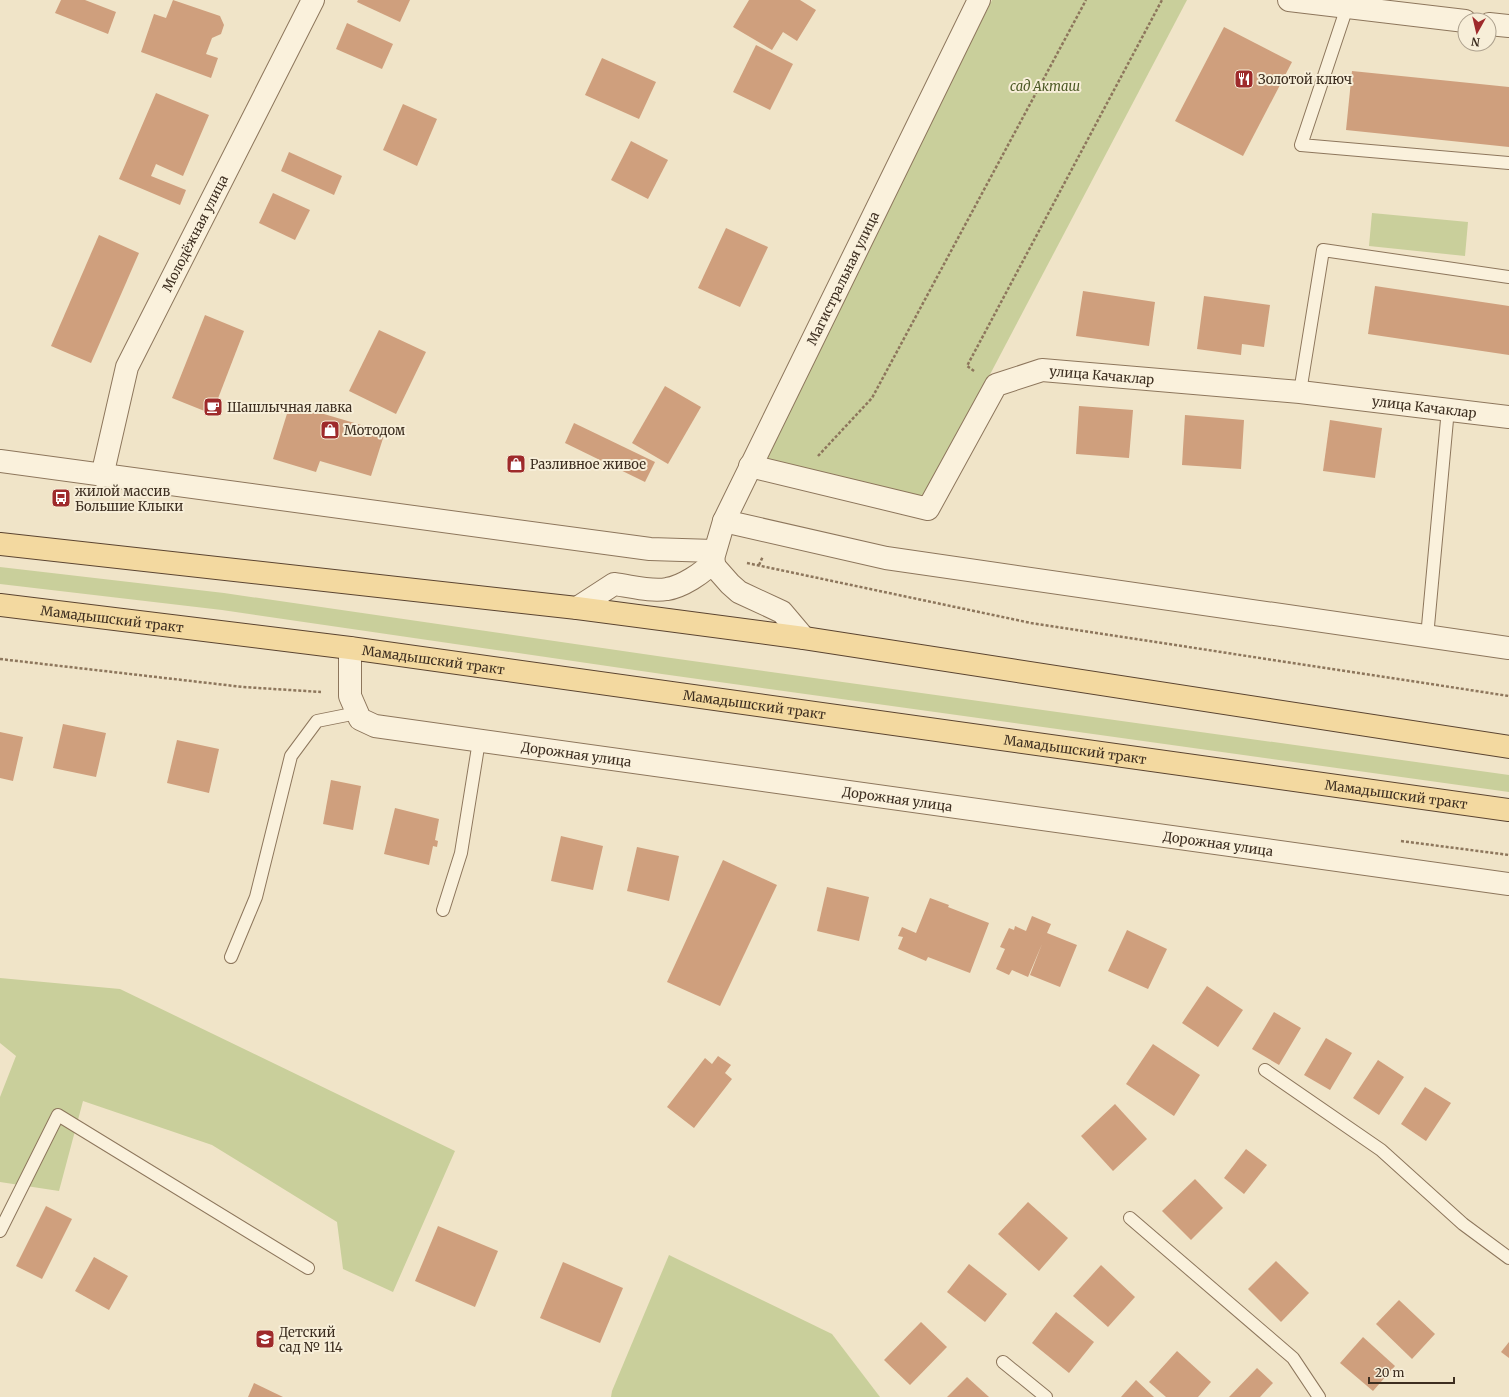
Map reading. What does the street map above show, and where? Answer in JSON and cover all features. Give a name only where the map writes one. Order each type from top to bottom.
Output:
[{"type":"main road","points":[[0,544],[577,608],[804,638],[1509,746]]},
{"type":"main road","name":"Мамадышский тракт","points":[[0,605],[350,648],[1509,810]]},
{"type":"street","name":"Молодёжная улица","points":[[102,476],[127,367],[313,0]]},
{"type":"street","name":"Магистральная улица","points":[[577,608],[614,584],[647,589],[668,589],[689,581],[709,566],[714,555],[724,521],[750,466],[979,0]]},
{"type":"street","points":[[1288,0],[1457,20]]},
{"type":"street","points":[[1497,25],[1509,26]]},
{"type":"street","name":"улица Качаклар","points":[[996,384],[1042,370],[1300,392],[1509,417]]},
{"type":"street","points":[[750,466],[928,509],[996,384]]},
{"type":"street","points":[[0,461],[650,549],[714,555],[715,567],[730,584],[739,592],[782,612],[804,638]]},
{"type":"street","points":[[724,521],[886,558],[1509,648]]},
{"type":"street","points":[[350,648],[350,696],[357,713]]},
{"type":"street","name":"Дорожная улица","points":[[357,713],[360,719],[375,726],[1509,884]]},
{"type":"lane","points":[[1347,7],[1301,145],[1509,162]]},
{"type":"lane","points":[[1300,392],[1323,250],[1509,278]]},
{"type":"lane","points":[[1428,637],[1448,409]]},
{"type":"lane","points":[[231,957],[256,897],[291,756],[317,721],[357,713]]},
{"type":"lane","points":[[443,910],[461,853],[479,741]]},
{"type":"lane","points":[[1265,1070],[1381,1150],[1463,1224],[1509,1258]]},
{"type":"lane","points":[[0,1231],[58,1115],[308,1268]]},
{"type":"lane","points":[[1130,1218],[1293,1358],[1319,1397]]},
{"type":"lane","points":[[1003,1362],[1046,1397]]},
{"type":"path","points":[[798,478],[872,398],[1086,0]]},
{"type":"path","points":[[996,384],[967,366],[1162,0]]},
{"type":"path","points":[[759,565],[772,532]]},
{"type":"path","points":[[746,562],[1031,623],[1509,696]]},
{"type":"path","points":[[0,659],[243,687],[321,692]]},
{"type":"green space","name":"сад Акташ","points":[[992,0],[1187,0],[925,498],[763,458]]},
{"type":"green space","points":[[1372,213],[1468,222],[1465,256],[1369,246]]},
{"type":"green space","points":[[0,567],[224,593],[664,657],[1509,775],[1509,792],[662,674],[222,610],[0,584]]},
{"type":"green space","points":[[0,978],[120,989],[455,1151],[393,1292],[343,1269],[337,1222],[212,1145],[83,1101],[59,1191],[0,1182],[0,1097],[16,1056],[0,1043]]},
{"type":"green space","points":[[669,1255],[832,1334],[880,1397],[611,1397],[612,1391]]},
{"type":"building","points":[[61,0],[85,0],[116,12],[108,34],[55,13]]},
{"type":"building","points":[[173,0],[220,16],[224,25],[221,34],[212,38],[206,54],[218,58],[211,78],[141,52],[154,14],[166,18]]},
{"type":"building","points":[[358,0],[410,0],[400,22],[357,2]]},
{"type":"building","points":[[749,0],[800,0],[816,10],[797,41],[783,32],[772,50],[733,27]]},
{"type":"building","points":[[347,23],[393,44],[382,69],[336,49]]},
{"type":"building","points":[[1224,27],[1292,62],[1243,156],[1175,121]]},
{"type":"building","points":[[756,45],[793,64],[770,110],[733,92]]},
{"type":"building","points":[[602,58],[656,82],[639,119],[585,95]]},
{"type":"building","points":[[1352,71],[1509,87],[1509,147],[1346,130]]},
{"type":"building","points":[[156,93],[209,115],[183,176],[156,164],[151,176],[186,190],[180,205],[119,179]]},
{"type":"building","points":[[403,104],[437,119],[417,166],[383,150]]},
{"type":"building","points":[[631,141],[668,160],[648,199],[611,180]]},
{"type":"building","points":[[289,152],[342,176],[334,195],[281,171]]},
{"type":"building","points":[[273,193],[310,210],[295,240],[259,223]]},
{"type":"building","points":[[726,228],[768,247],[740,307],[698,288]]},
{"type":"building","points":[[99,235],[139,253],[91,363],[51,346]]},
{"type":"building","points":[[1375,286],[1509,306],[1509,355],[1368,334]]},
{"type":"building","points":[[1083,291],[1155,302],[1149,346],[1076,336]]},
{"type":"building","points":[[1204,296],[1270,305],[1264,347],[1242,344],[1241,355],[1197,349]]},
{"type":"building","points":[[205,315],[244,331],[212,414],[172,398]]},
{"type":"building","points":[[379,330],[426,352],[396,414],[349,391]]},
{"type":"building","points":[[665,386],[701,407],[668,464],[632,443]]},
{"type":"building","points":[[290,404],[385,432],[371,476],[320,461],[316,472],[273,459]]},
{"type":"building","points":[[1079,406],[1133,410],[1129,458],[1076,454]]},
{"type":"building","points":[[1185,415],[1244,420],[1241,469],[1182,465]]},
{"type":"building","points":[[1330,420],[1382,428],[1375,478],[1323,471]]},
{"type":"building","points":[[574,423],[655,462],[645,482],[565,443]]},
{"type":"building","points":[[63,724],[106,733],[96,777],[53,768]]},
{"type":"building","points":[[0,732],[23,737],[13,781],[0,778]]},
{"type":"building","points":[[177,740],[219,749],[209,793],[167,783]]},
{"type":"building","points":[[331,780],[361,786],[353,830],[323,824]]},
{"type":"building","points":[[395,808],[439,819],[435,840],[438,841],[437,847],[433,846],[429,865],[384,854]]},
{"type":"building","points":[[561,836],[603,846],[593,890],[551,881]]},
{"type":"building","points":[[637,847],[679,856],[669,901],[627,891]]},
{"type":"building","points":[[723,860],[777,885],[720,1006],[667,982]]},
{"type":"building","points":[[827,887],[869,897],[859,941],[817,931]]},
{"type":"building","points":[[930,898],[949,905],[948,907],[989,923],[970,973],[928,957],[926,961],[898,949],[903,937],[898,936],[902,927],[916,933]]},
{"type":"building","points":[[1032,916],[1051,924],[1047,933],[1077,945],[1060,987],[1030,975],[1042,944],[1028,977],[1012,970],[1009,975],[996,969],[1005,949],[1000,947],[1009,928],[1014,930],[1015,926],[1026,931]]},
{"type":"building","points":[[1127,930],[1167,949],[1148,989],[1108,971]]},
{"type":"building","points":[[1207,986],[1243,1010],[1218,1047],[1182,1023]]},
{"type":"building","points":[[1274,1012],[1301,1028],[1279,1065],[1252,1049]]},
{"type":"building","points":[[1326,1038],[1352,1053],[1330,1090],[1304,1075]]},
{"type":"building","points":[[1153,1044],[1200,1075],[1174,1116],[1126,1084]]},
{"type":"building","points":[[718,1056],[731,1065],[725,1073],[732,1079],[694,1128],[667,1107],[705,1058],[712,1064]]},
{"type":"building","points":[[1378,1060],[1404,1077],[1379,1115],[1353,1098]]},
{"type":"building","points":[[1425,1087],[1451,1103],[1426,1141],[1401,1124]]},
{"type":"building","points":[[1115,1104],[1147,1139],[1113,1171],[1081,1136]]},
{"type":"building","points":[[1246,1149],[1267,1165],[1244,1194],[1224,1178]]},
{"type":"building","points":[[1195,1179],[1223,1208],[1191,1240],[1162,1211]]},
{"type":"building","points":[[1028,1202],[1068,1238],[1039,1271],[998,1234]]},
{"type":"building","points":[[46,1206],[72,1219],[42,1279],[16,1266]]},
{"type":"building","points":[[438,1226],[498,1251],[475,1307],[415,1281]]},
{"type":"building","points":[[94,1257],[128,1276],[109,1310],[75,1291]]},
{"type":"building","points":[[1276,1261],[1309,1293],[1281,1322],[1248,1289]]},
{"type":"building","points":[[563,1262],[623,1288],[600,1343],[540,1318]]},
{"type":"building","points":[[969,1264],[1007,1294],[985,1322],[947,1292]]},
{"type":"building","points":[[1101,1265],[1135,1297],[1108,1327],[1073,1296]]},
{"type":"building","points":[[1399,1300],[1435,1334],[1412,1359],[1376,1324]]},
{"type":"building","points":[[1056,1312],[1094,1342],[1069,1373],[1032,1343]]},
{"type":"building","points":[[921,1322],[947,1347],[910,1385],[884,1360]]},
{"type":"building","points":[[1363,1337],[1395,1366],[1373,1391],[1340,1363]]},
{"type":"building","points":[[1509,1342],[1509,1358],[1501,1352]]},
{"type":"building","points":[[1177,1351],[1211,1382],[1198,1397],[1166,1397],[1149,1382]]},
{"type":"building","points":[[1257,1368],[1273,1383],[1260,1397],[1229,1397]]},
{"type":"building","points":[[967,1377],[989,1397],[947,1397]]},
{"type":"building","points":[[1136,1380],[1154,1397],[1121,1397]]},
{"type":"building","points":[[254,1383],[283,1397],[248,1397]]},
{"type":"place","name":"Золотой ключ","points":[[1244,79]]},
{"type":"place","name":"Шашлычная лавка","points":[[213,407]]},
{"type":"place","name":"Мотодом","points":[[330,430]]},
{"type":"place","name":"Разливное живое","points":[[516,464]]},
{"type":"place","name":"жилой массив Большие Клыки","points":[[61,498]]},
{"type":"place","name":"Детский сад № 114","points":[[265,1339]]}]
